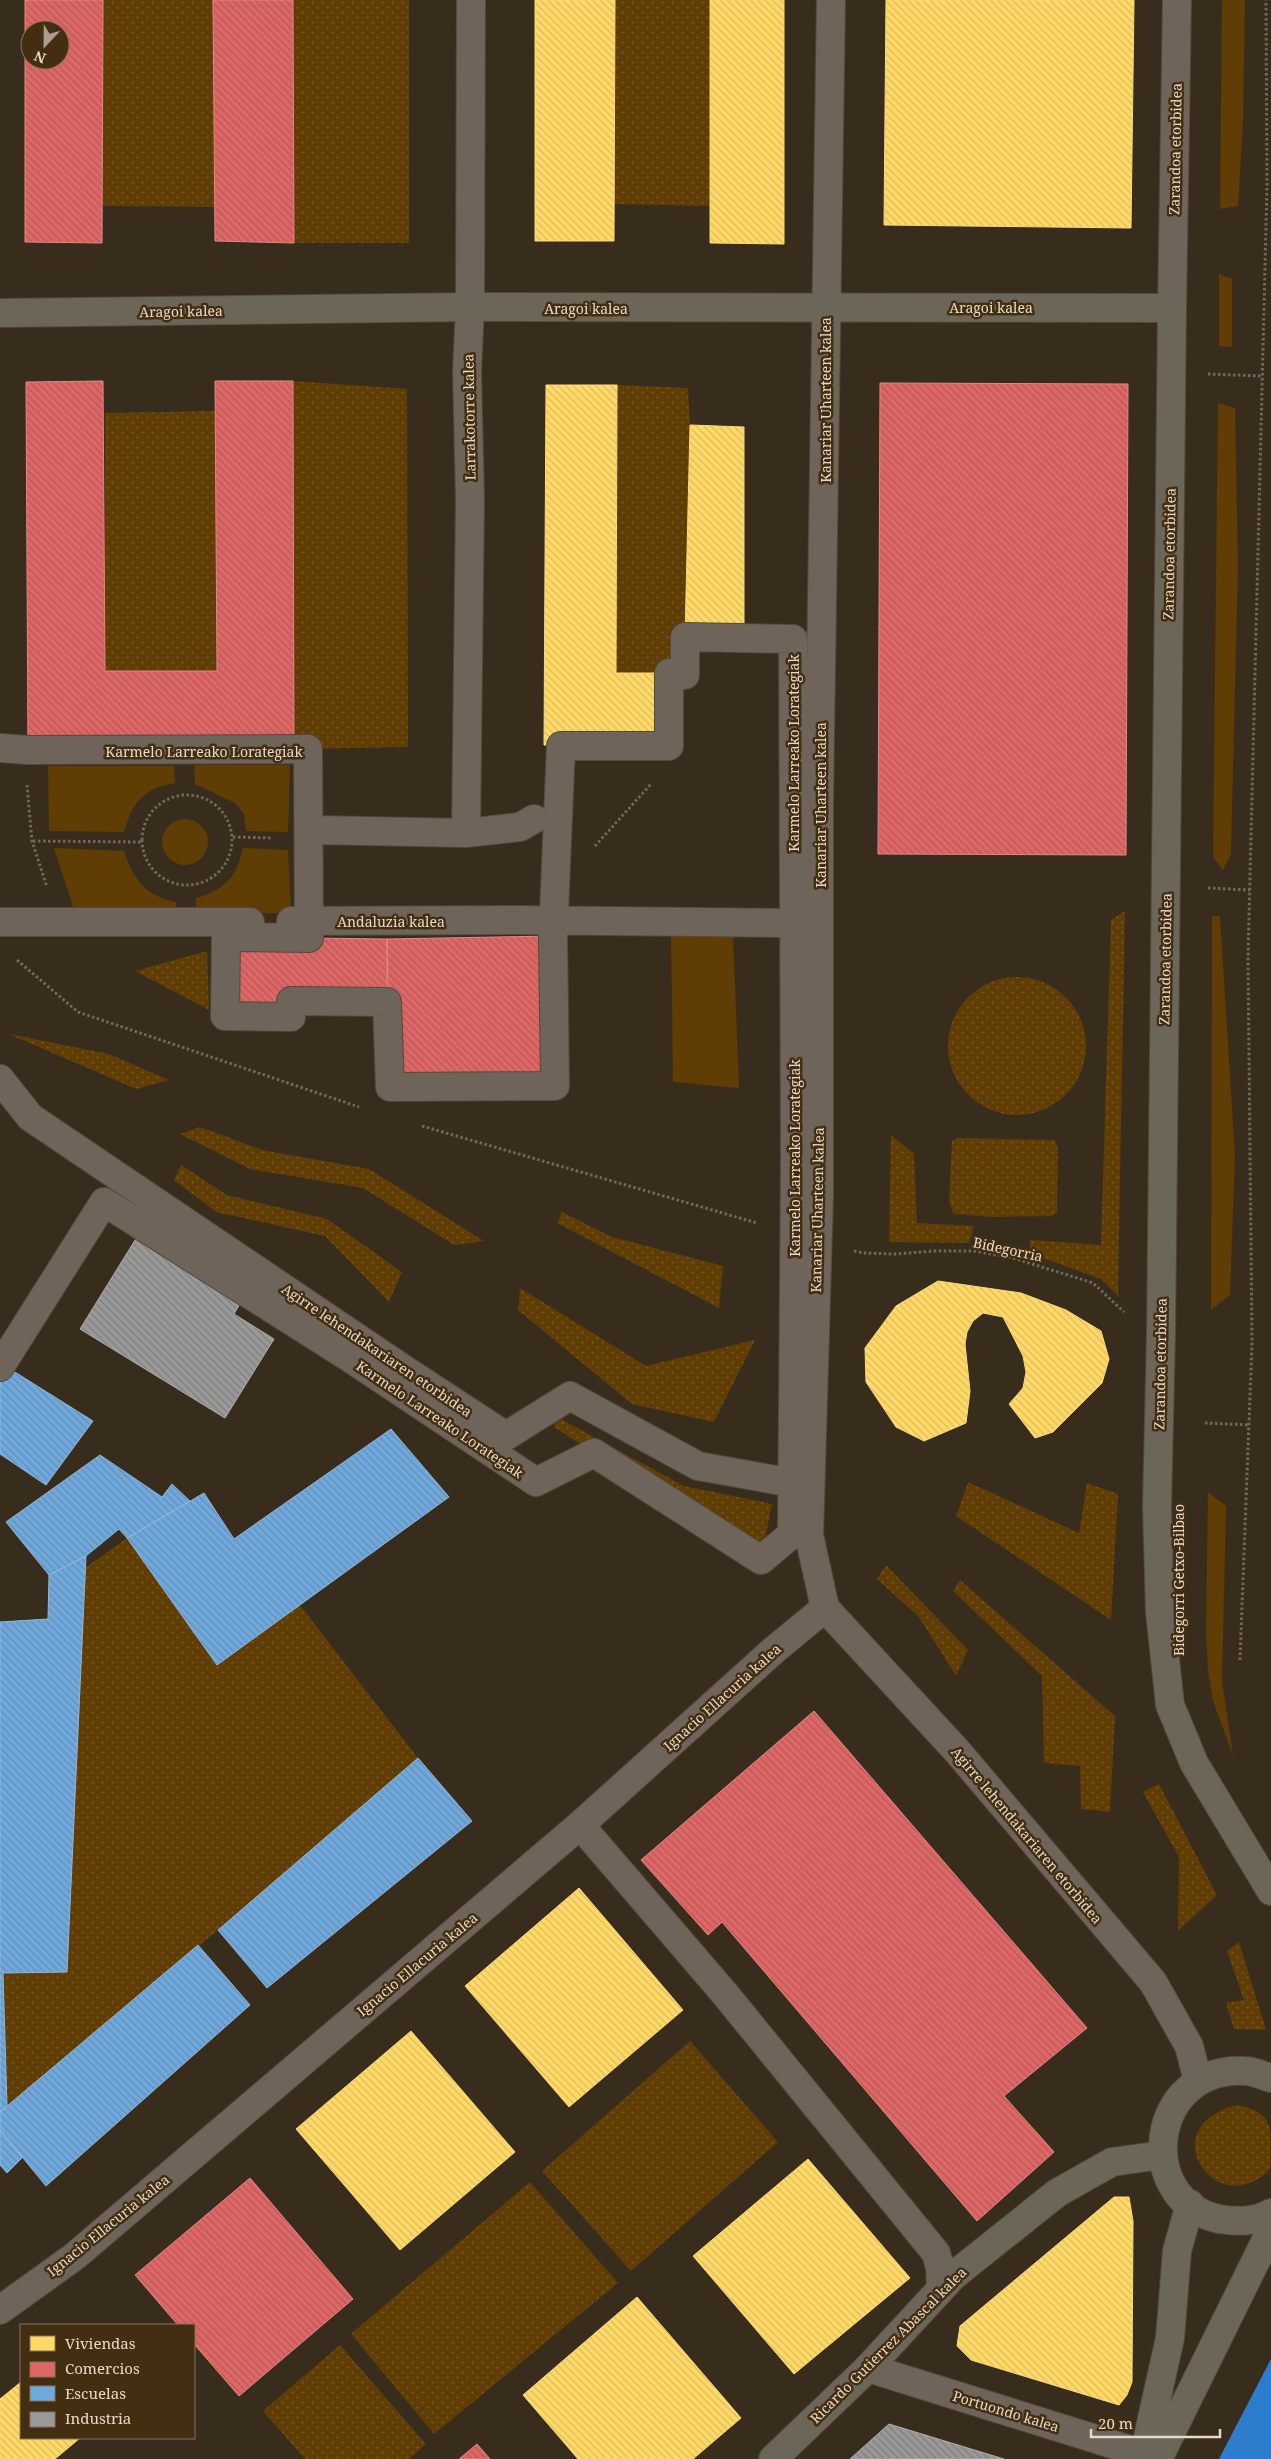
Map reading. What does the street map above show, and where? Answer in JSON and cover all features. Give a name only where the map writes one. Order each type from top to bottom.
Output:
[{"type":"main road","name":"Aragoi kalea","points":[[0,313],[470,308],[1172,308]]},
{"type":"main road","name":"Zarandoa etorbidea","points":[[1172,308],[1161,1333],[1157,1507],[1160,1612],[1170,1706],[1194,1763],[1271,1890]]},
{"type":"main road","points":[[1271,2078],[1247,2070],[1222,2072],[1198,2081],[1181,2096],[1169,2113],[1163,2134],[1162,2156],[1167,2174],[1177,2190],[1190,2204],[1212,2217],[1235,2222],[1260,2219],[1271,2213]]},
{"type":"main road","name":"Ricardo Gutierrez Abascal kalea","points":[[773,2459],[868,2368],[941,2288],[1057,2193],[1112,2162],[1162,2156]]},
{"type":"main road","points":[[1148,2457],[1170,2338],[1177,2251],[1190,2204]]},
{"type":"main road","points":[[1148,2457],[1271,2230]]},
{"type":"street","name":"Larrakotorre kalea","points":[[466,833],[470,499],[467,372],[470,308],[472,0]]},
{"type":"street","name":"Kanariar Uharteen kalea","points":[[825,1608],[809,1535],[819,1196],[819,802],[825,307],[832,0]]},
{"type":"street","name":"Zarandoa etorbidea","points":[[1172,308],[1177,0]]},
{"type":"street","name":"Karmelo Larreako Lorategiak","points":[[0,748],[28,750],[308,749],[309,938],[226,936],[225,1016],[291,1017],[291,1001],[387,1002],[390,1087],[554,1086],[554,920],[561,746],[669,746],[669,672],[685,675],[685,637],[793,638],[795,1158],[792,1534],[761,1560],[594,1453],[536,1482],[350,1358],[104,1202],[0,1367]]},
{"type":"street","points":[[315,830],[466,833],[520,827],[534,820]]},
{"type":"street","name":"Andaluzia kalea","points":[[0,922],[554,920],[782,923]]},
{"type":"street","name":"Agirre lehendakariaren etorbidea","points":[[0,1079],[30,1117],[506,1436],[570,1396],[698,1466],[787,1482]]},
{"type":"street","name":"Ignacio Ellacuria kalea","points":[[2,2307],[74,2256],[580,1825],[774,1650],[825,1608]]},
{"type":"street","name":"Agirre lehendakariaren etorbidea","points":[[825,1608],[957,1751],[1153,1982],[1189,2046],[1198,2081]]},
{"type":"street","points":[[580,1825],[725,1994],[936,2253],[940,2267],[941,2288]]},
{"type":"street","name":"Portuondo kalea","points":[[868,2368],[1148,2457]]},
{"type":"path","points":[[1240,1660],[1252,1342],[1248,959],[1267,186],[1266,0]]},
{"type":"path","points":[[1206,374],[1262,376]]},
{"type":"path","points":[[26,775],[32,840],[38,863],[49,893],[65,923]]},
{"type":"path","points":[[594,846],[652,783]]},
{"type":"path","points":[[180,795],[202,798],[221,810],[229,822],[233,837],[231,852],[221,870],[203,883],[189,886],[173,884],[160,877],[149,866],[143,852],[142,842],[145,822],[153,809],[166,800],[180,795]]},
{"type":"path","points":[[233,837],[278,838]]},
{"type":"path","points":[[32,840],[142,842]]},
{"type":"path","points":[[1208,888],[1250,890]]},
{"type":"path","name":"Bidegorria","points":[[846,1248],[864,1253],[974,1251],[1013,1258],[1093,1283],[1115,1301],[1140,1333],[1161,1333]]},
{"type":"path","points":[[1205,1423],[1249,1425]]},
{"type":"shaded area","points":[[103,0],[213,0],[215,207],[103,206]]},
{"type":"shaded area","points":[[293,0],[409,0],[409,243],[294,243]]},
{"type":"shaded area","points":[[615,0],[710,0],[710,206],[614,204]]},
{"type":"shaded area","points":[[1222,0],[1245,0],[1243,121],[1238,206],[1220,209]]},
{"type":"shaded area","points":[[1219,274],[1232,279],[1232,347],[1219,346]]},
{"type":"shaded area","points":[[293,381],[407,389],[408,747],[294,749]]},
{"type":"shaded area","points":[[617,385],[688,388],[690,425],[685,637],[669,673],[616,673]]},
{"type":"shaded area","points":[[1218,403],[1235,408],[1238,565],[1231,854],[1223,870],[1213,857]]},
{"type":"shaded area","points":[[216,411],[217,671],[105,671],[105,413]]},
{"type":"shaded area","points":[[194,765],[290,765],[288,832],[246,831],[244,814],[235,803],[195,784]]},
{"type":"shaded area","points":[[48,766],[174,766],[175,783],[155,789],[141,798],[131,812],[124,832],[49,831]]},
{"type":"shaded area","points":[[181,819],[189,819],[198,823],[204,829],[208,842],[204,855],[198,861],[189,865],[181,865],[172,861],[166,855],[162,846],[162,838],[166,829],[172,823]]},
{"type":"shaded area","points":[[54,848],[124,851],[132,870],[142,885],[156,896],[176,902],[177,917],[76,916]]},
{"type":"shaded area","points":[[243,848],[288,850],[291,913],[196,914],[196,898],[215,891],[228,881],[237,867]]},
{"type":"shaded area","points":[[1125,911],[1119,1297],[1101,1279],[1029,1253],[1030,1240],[1101,1245],[1111,920]]},
{"type":"shaded area","points":[[1212,916],[1220,916],[1235,1156],[1230,1295],[1211,1310]]},
{"type":"shaded area","points":[[671,932],[733,935],[739,1088],[673,1082]]},
{"type":"shaded area","points":[[207,951],[209,1010],[135,971]]},
{"type":"shaded area","points":[[1017,977],[1043,982],[1066,997],[1081,1020],[1086,1046],[1081,1072],[1066,1095],[1043,1110],[1017,1115],[991,1110],[968,1095],[953,1072],[948,1046],[953,1020],[968,997],[991,982]]},
{"type":"shaded area","points":[[9,1034],[109,1054],[169,1080],[136,1089]]},
{"type":"shaded area","points":[[200,1127],[262,1150],[369,1169],[484,1241],[454,1245],[363,1188],[250,1169],[180,1134]]},
{"type":"shaded area","points":[[891,1135],[914,1154],[917,1223],[974,1226],[969,1243],[889,1242]]},
{"type":"shaded area","points":[[958,1138],[1055,1140],[1058,1148],[1057,1212],[1052,1216],[992,1217],[954,1214],[949,1202],[952,1141]]},
{"type":"shaded area","points":[[181,1165],[227,1195],[327,1219],[402,1272],[389,1302],[325,1236],[216,1212],[174,1180]]},
{"type":"shaded area","points":[[562,1212],[612,1237],[723,1266],[719,1308],[557,1223]]},
{"type":"shaded area","points":[[520,1288],[646,1366],[755,1340],[714,1422],[632,1404],[518,1310]]},
{"type":"shaded area","points":[[557,1417],[684,1486],[772,1504],[761,1560],[554,1427]]},
{"type":"shaded area","points":[[968,1482],[1079,1533],[1087,1483],[1118,1494],[1111,1620],[956,1516]]},
{"type":"shaded area","points":[[1208,1492],[1226,1506],[1222,1681],[1233,1755],[1213,1701],[1208,1670],[1206,1632]]},
{"type":"shaded area","points":[[127,1538],[217,1664],[299,1604],[418,1758],[218,1930],[7,2106],[3,1973],[67,1971],[85,1568]]},
{"type":"shaded area","points":[[886,1565],[968,1650],[956,1676],[919,1617],[877,1579]]},
{"type":"shaded area","points":[[960,1580],[1115,1716],[1110,1812],[1081,1809],[1080,1766],[1044,1763],[1042,1676],[953,1591]]},
{"type":"shaded area","points":[[1159,1784],[1217,1895],[1178,1931],[1179,1857],[1143,1792]]},
{"type":"shaded area","points":[[1239,1942],[1266,2030],[1234,2029],[1226,2003],[1244,2000],[1227,1951]]},
{"type":"shaded area","points":[[690,2041],[778,2142],[631,2271],[542,2171]]},
{"type":"shaded area","points":[[1238,2105],[1259,2113],[1267,2121],[1271,2133],[1271,2165],[1268,2171],[1258,2179],[1251,2183],[1235,2186],[1220,2183],[1207,2174],[1197,2156],[1195,2145],[1196,2135],[1208,2119],[1216,2113]]},
{"type":"shaded area","points":[[530,2182],[618,2283],[434,2434],[351,2334]]},
{"type":"shaded area","points":[[340,2345],[426,2444],[409,2459],[305,2459],[263,2411]]},
{"type":"water","points":[[1271,2359],[1271,2459],[1219,2459]]},
{"type":"building: Viviendas","points":[[535,0],[615,0],[614,241],[535,241]]},
{"type":"building: Viviendas","points":[[710,0],[784,0],[784,244],[710,243]]},
{"type":"building: Viviendas","points":[[886,0],[1134,0],[1131,228],[884,225]]},
{"type":"building: Viviendas","points":[[546,385],[617,385],[616,673],[669,673],[669,746],[544,745]]},
{"type":"building: Viviendas","points":[[690,425],[744,427],[744,640],[685,637]]},
{"type":"building: Viviendas","points":[[938,1281],[1021,1293],[1066,1310],[1101,1331],[1109,1359],[1102,1383],[1053,1432],[1035,1438],[1009,1404],[1023,1388],[1026,1372],[1023,1356],[1003,1317],[983,1313],[973,1321],[967,1332],[965,1344],[970,1391],[966,1423],[924,1441],[896,1427],[866,1382],[865,1348],[896,1306]]},
{"type":"building: Viviendas","points":[[579,1888],[683,2010],[569,2107],[465,1986]]},
{"type":"building: Viviendas","points":[[411,2031],[515,2152],[400,2250],[296,2129]]},
{"type":"building: Viviendas","points":[[808,2159],[910,2278],[794,2374],[693,2256]]},
{"type":"building: Viviendas","points":[[1114,2197],[1129,2197],[1133,2221],[1132,2382],[1127,2395],[1119,2405],[971,2360],[957,2346],[960,2326]]},
{"type":"building: Viviendas","points":[[637,2297],[741,2418],[693,2459],[578,2459],[523,2395]]},
{"type":"building: Viviendas","points":[[20,2383],[20,2439],[79,2439],[55,2459],[0,2459],[0,2399]]},
{"type":"building: Comercios","points":[[25,0],[103,0],[102,243],[25,242],[25,70],[70,70],[70,20],[25,20]]},
{"type":"building: Comercios","points":[[213,0],[293,0],[294,243],[215,241]]},
{"type":"building: Comercios","points":[[103,381],[105,671],[217,671],[215,381],[293,381],[294,749],[28,750],[26,382]]},
{"type":"building: Comercios","points":[[880,383],[1128,384],[1126,855],[878,854]]},
{"type":"building: Comercios","points":[[553,936],[555,1086],[390,1087],[387,939]]},
{"type":"building: Comercios","points":[[226,937],[387,939],[387,1002],[291,1001],[225,1016]]},
{"type":"building: Comercios","points":[[814,1711],[1087,2028],[1004,2096],[1054,2152],[977,2221],[722,1922],[708,1935],[641,1860]]},
{"type":"building: Comercios","points":[[250,2178],[353,2299],[239,2396],[195,2345],[195,2324],[177,2324],[135,2275]]},
{"type":"building: Comercios","points":[[477,2444],[490,2459],[459,2459]]},
{"type":"building: Escuelas","points":[[2,1364],[93,1421],[46,1485],[0,1454],[0,1367]]},
{"type":"building: Escuelas","points":[[391,1429],[449,1497],[217,1665],[127,1538],[204,1493],[234,1539]]},
{"type":"building: Escuelas","points":[[100,1455],[162,1497],[172,1484],[190,1501],[127,1538],[119,1529],[86,1556],[49,1575],[6,1522]]},
{"type":"building: Escuelas","points":[[86,1556],[67,1972],[3,1973],[7,2106],[0,2112],[0,1622],[48,1619],[49,1575]]},
{"type":"building: Escuelas","points":[[418,1758],[472,1821],[267,1988],[218,1930]]},
{"type":"building: Escuelas","points":[[198,1945],[250,2005],[46,2186],[0,2130],[0,2112]]},
{"type":"building: Escuelas","points":[[0,2130],[23,2157],[7,2173],[0,2165]]},
{"type":"building: Industria","points":[[137,1237],[241,1302],[234,1314],[274,1339],[225,1418],[80,1329]]},
{"type":"building: Industria","points":[[889,2424],[1004,2459],[850,2459]]}]
